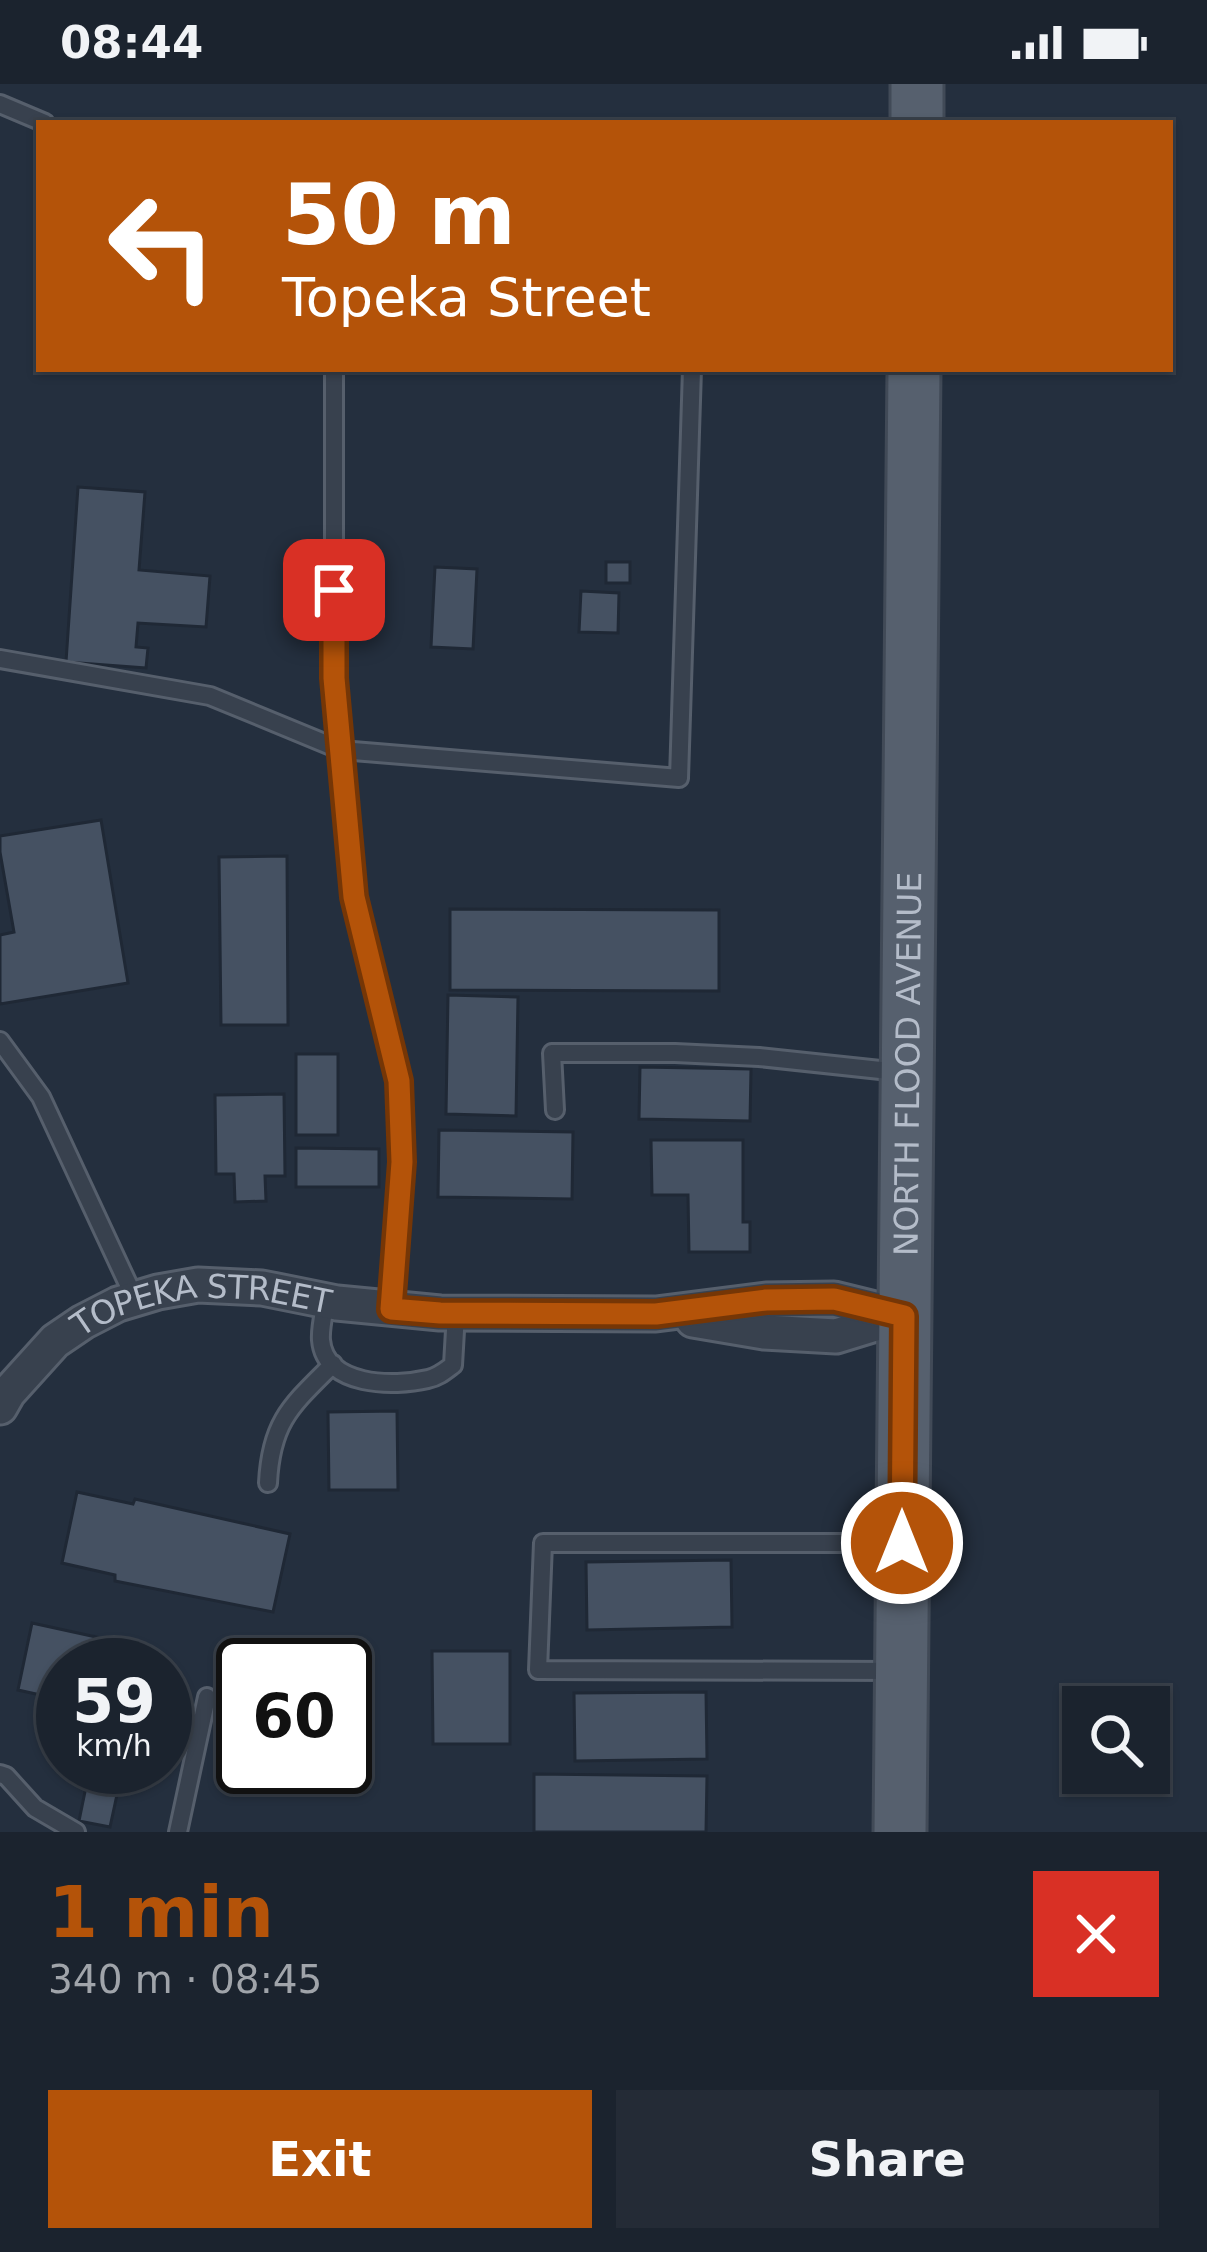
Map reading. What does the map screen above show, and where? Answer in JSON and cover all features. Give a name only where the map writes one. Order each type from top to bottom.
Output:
[{"type":"main road","points":[[916,120],[917,84]]},
{"type":"main road","name":"NORTH FLOOD AVENUE","points":[[900,1832],[914,372]]},
{"type":"street","name":"TOPEKA STREET","points":[[0,1407],[55,1341],[83,1322],[135,1299],[198,1285],[262,1288],[391,1309],[656,1314],[764,1331],[836,1336],[904,1316]]},
{"type":"lane","points":[[0,104],[38,120]]},
{"type":"lane","points":[[334,372],[334,678],[354,897],[399,1081],[402,1162],[391,1309]]},
{"type":"lane","points":[[0,658],[210,696],[341,750],[679,778],[692,372]]},
{"type":"lane","points":[[0,1041],[41,1097],[135,1299]]},
{"type":"lane","points":[[555,1110],[552,1053],[759,1057],[906,1073]]},
{"type":"lane","points":[[326,1301],[321,1343],[332,1364],[350,1377],[382,1383],[434,1378],[453,1365],[456,1313]]},
{"type":"lane","points":[[268,1484],[269,1460],[286,1411],[332,1364]]},
{"type":"lane","points":[[902,1543],[542,1543],[538,1670],[902,1671]]},
{"type":"lane","points":[[178,1832],[207,1697]]},
{"type":"lane","points":[[0,1774],[34,1808],[76,1832]]},
{"type":"building","points":[[78,487],[145,492],[139,570],[210,576],[206,627],[138,623],[136,647],[148,648],[146,668],[66,662]]},
{"type":"building","points":[[606,562],[630,562],[630,583],[606,583]]},
{"type":"building","points":[[435,567],[477,569],[473,649],[431,647]]},
{"type":"building","points":[[581,591],[619,593],[618,633],[579,632]]},
{"type":"building","points":[[101,820],[128,983],[0,1004],[0,935],[14,932],[0,836]]},
{"type":"building","points":[[287,856],[288,1025],[221,1025],[219,857]]},
{"type":"building","points":[[450,909],[719,910],[719,991],[450,990]]},
{"type":"building","points":[[448,995],[518,997],[516,1116],[446,1114]]},
{"type":"building","points":[[296,1054],[338,1054],[338,1135],[296,1135]]},
{"type":"building","points":[[640,1067],[751,1069],[750,1121],[639,1119]]},
{"type":"building","points":[[284,1094],[285,1176],[265,1176],[266,1201],[235,1202],[234,1174],[216,1174],[215,1095]]},
{"type":"building","points":[[439,1130],[573,1132],[572,1199],[438,1197]]},
{"type":"building","points":[[651,1140],[743,1140],[743,1222],[750,1222],[750,1252],[689,1252],[688,1195],[652,1195]]},
{"type":"building","points":[[296,1148],[379,1149],[379,1187],[296,1187]]},
{"type":"building","points":[[397,1411],[398,1490],[329,1490],[328,1412]]},
{"type":"building","points":[[77,1492],[133,1504],[135,1499],[290,1534],[273,1612],[115,1581],[115,1575],[62,1563]]},
{"type":"building","points":[[731,1560],[732,1627],[587,1630],[586,1562]]},
{"type":"building","points":[[32,1623],[101,1638],[36,1638],[36,1694],[18,1690]]},
{"type":"building","points":[[432,1651],[510,1651],[510,1744],[433,1744]]},
{"type":"building","points":[[706,1692],[707,1759],[575,1761],[574,1693]]},
{"type":"building","points":[[534,1774],[707,1776],[706,1832],[534,1832]]},
{"type":"building","points":[[84,1794],[117,1794],[110,1827],[79,1821]]},
{"type":"route","points":[[334,590],[334,678],[354,897],[399,1081],[402,1162],[391,1309],[656,1314],[766,1300],[834,1299],[904,1316],[902,1543]]}]
